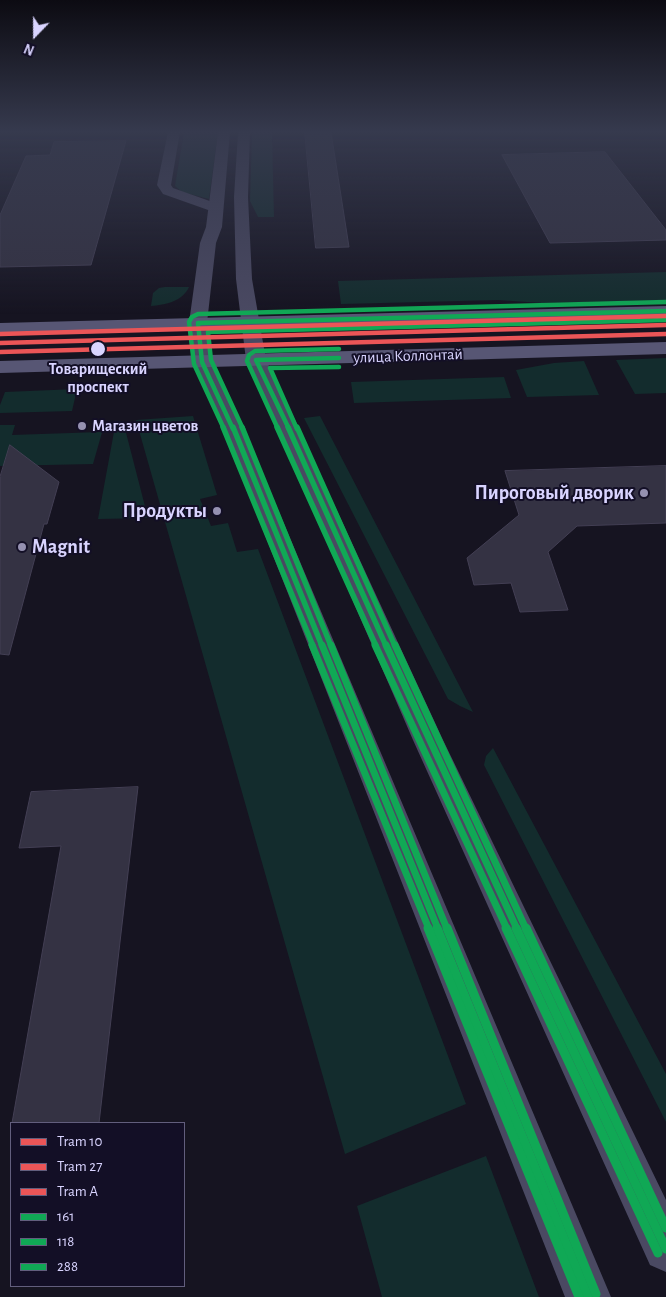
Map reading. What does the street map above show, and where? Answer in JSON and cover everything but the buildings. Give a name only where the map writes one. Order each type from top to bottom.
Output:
[{"type":"main road","name":"улица Коллонтай","points":[[0,328],[666,311]]},
{"type":"main road","name":"улица Коллонтай","points":[[0,367],[666,348]]},
{"type":"street","points":[[172,193],[216,208]]},
{"type":"street","points":[[218,193],[214,227],[208,243],[198,323],[202,362],[225,408],[588,1297]]},
{"type":"street","points":[[241,193],[244,279],[256,360],[424,731],[666,1249]]},
{"type":"green space","points":[[184,193],[210,193],[209,199]]},
{"type":"green space","points":[[250,193],[273,193],[274,217],[258,217],[250,201]]},
{"type":"green space","points":[[666,272],[666,300],[542,303],[498,300],[341,304],[338,281]]},
{"type":"green space","points":[[189,287],[178,299],[162,305],[151,306],[153,293],[159,288]]},
{"type":"green space","points":[[666,358],[666,393],[635,394],[616,360]]},
{"type":"green space","points":[[584,361],[599,395],[527,397],[516,370],[554,363]]},
{"type":"green space","points":[[504,377],[511,398],[354,403],[351,382]]},
{"type":"green space","points":[[77,389],[72,411],[0,413],[0,405],[5,392]]},
{"type":"green space","points":[[193,416],[217,495],[200,499],[211,526],[228,523],[237,552],[258,549],[466,1104],[345,1154],[136,420]]},
{"type":"green space","points":[[320,416],[473,712],[448,699],[304,418]]},
{"type":"green space","points":[[116,421],[123,421],[148,518],[98,519]]},
{"type":"green space","points":[[103,422],[105,422],[93,464],[0,466],[0,425],[15,425],[12,435],[100,432]]},
{"type":"green space","points":[[493,748],[666,1074],[666,1122],[484,765],[486,756]]},
{"type":"green space","points":[[486,1156],[539,1297],[382,1297],[357,1206]]},
{"type":"tram line","name":"А","points":[[0,334],[666,316]]},
{"type":"tram line","name":"10","points":[[0,343],[666,325]]},
{"type":"tram line","name":"27","points":[[0,352],[666,334]]},
{"type":"transit line","name":"288","points":[[579,1297],[217,412],[194,364],[189,322],[192,317],[198,314],[666,302]]},
{"type":"transit line","name":"161","points":[[588,1297],[225,408],[202,362],[198,323],[666,311]]},
{"type":"transit line","name":"118","points":[[596,1294],[233,405],[211,360],[208,332],[666,320]]},
{"type":"transit line","name":"118","points":[[339,349],[255,351],[249,355],[247,361],[420,744],[658,1253]]},
{"type":"transit line","name":"161","points":[[339,358],[256,360],[280,409],[428,740],[666,1249]]},
{"type":"transit line","name":"288","points":[[339,367],[270,368],[436,736],[666,1228]]},
{"type":"place","name":"Товарищеский проспект","points":[[98,349]]},
{"type":"place","name":"Магазин цветов","points":[[82,426]]},
{"type":"place","name":"Пироговый дворик","points":[[644,493]]},
{"type":"place","name":"Продукты","points":[[217,511]]},
{"type":"place","name":"Magnit","points":[[22,547]]}]
